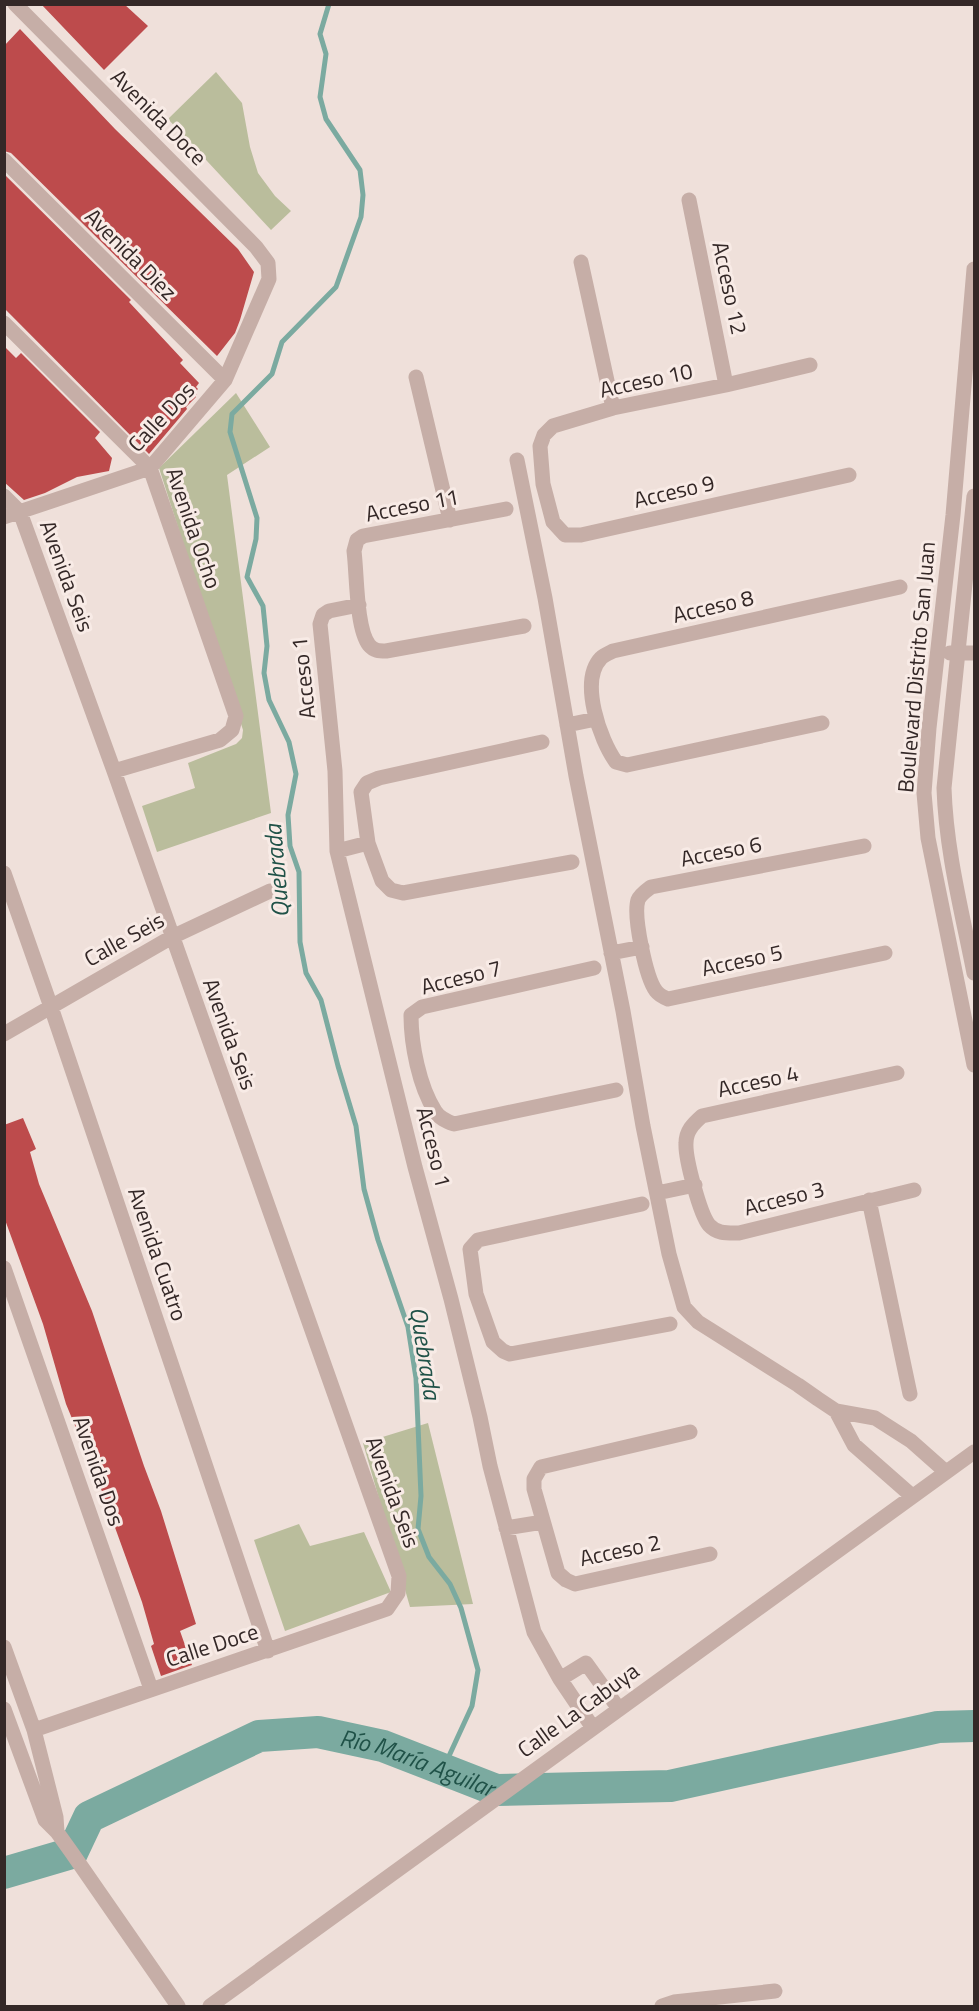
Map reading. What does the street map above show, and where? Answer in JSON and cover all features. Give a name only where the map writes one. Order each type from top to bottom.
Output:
[{"type":"street","name":"Avenida Doce","points":[[15,4],[256,247],[268,263]]},
{"type":"street","name":"Avenida Diez","points":[[4,160],[225,380]]},
{"type":"street","name":"Acceso 12","points":[[689,200],[726,386]]},
{"type":"street","points":[[581,262],[613,408]]},
{"type":"street","name":"Calle Dos","points":[[4,517],[150,468],[225,380],[269,279],[268,263]]},
{"type":"street","name":"Boulevard Distrito San Juan","points":[[975,269],[953,515],[924,793],[928,838],[975,1065]]},
{"type":"street","name":"Avenida Ocho","points":[[4,323],[150,468],[236,716],[232,730],[220,740],[114,771]]},
{"type":"street","name":"Acceso 10","points":[[543,484],[540,446],[544,435],[553,426],[613,408],[726,386],[810,365]]},
{"type":"street","points":[[416,377],[450,520]]},
{"type":"street","points":[[517,460],[669,1254],[684,1306],[698,1322],[836,1411],[875,1418],[911,1441],[946,1472]]},
{"type":"street","name":"Acceso 9","points":[[543,484],[554,522],[565,535],[581,535],[849,475]]},
{"type":"street","points":[[522,489],[543,484]]},
{"type":"street","name":"Avenida Seis","points":[[4,496],[20,512],[114,771],[399,1576],[398,1593]]},
{"type":"street","name":"Boulevard Distrito San Juan","points":[[975,496],[967,653],[945,788],[945,820],[950,853],[975,973]]},
{"type":"street","name":"Acceso 11","points":[[359,605],[354,551],[357,540],[363,536],[506,509]]},
{"type":"street","name":"Acceso 8","points":[[596,719],[591,680],[602,657],[613,651],[900,587]]},
{"type":"street","points":[[359,605],[361,630],[370,646],[376,650],[386,651],[524,626]]},
{"type":"street","name":"Acceso 1","points":[[359,605],[329,611],[323,615],[321,624],[335,771],[337,851],[534,1632],[560,1679],[593,1728]]},
{"type":"street","points":[[938,653],[967,653]]},
{"type":"street","points":[[567,725],[596,719],[610,754],[616,762],[627,765],[822,723]]},
{"type":"street","points":[[542,742],[379,778],[367,783],[361,792],[368,843],[382,882],[391,890],[403,893],[573,862]]},
{"type":"street","points":[[337,851],[368,843]]},
{"type":"street","name":"Acceso 6","points":[[642,947],[637,917],[638,900],[651,887],[864,846]]},
{"type":"street","name":"Avenida Cuatro","points":[[4,873],[268,1651]]},
{"type":"street","name":"Calle Seis","points":[[4,1034],[172,937],[270,891]]},
{"type":"street","points":[[611,953],[642,947]]},
{"type":"street","name":"Acceso 5","points":[[642,947],[650,981],[657,994],[668,999],[885,953]]},
{"type":"street","name":"Acceso 7","points":[[594,968],[422,1007],[411,1015],[418,1073],[435,1112],[444,1120],[454,1124],[616,1090]]},
{"type":"street","points":[[393,1078],[418,1073]]},
{"type":"street","name":"Acceso 4","points":[[694,1185],[685,1142],[691,1125],[702,1116],[897,1073]]},
{"type":"street","points":[[657,1193],[694,1185]]},
{"type":"street","name":"Acceso 3","points":[[694,1185],[701,1212],[709,1226],[722,1234],[739,1233],[914,1190]]},
{"type":"street","points":[[869,1200],[910,1394]]},
{"type":"street","points":[[642,1203],[478,1240],[470,1249],[476,1294],[493,1342],[502,1351],[510,1354],[670,1324]]},
{"type":"street","name":"Avenida Dos","points":[[4,1268],[151,1689]]},
{"type":"street","points":[[451,1299],[476,1294]]},
{"type":"street","points":[[836,1411],[854,1445],[912,1496]]},
{"type":"street","points":[[506,1528],[543,1522],[534,1489],[534,1479],[541,1467],[690,1432]]},
{"type":"street","name":"Calle La Cabuya","points":[[210,2007],[975,1452]]},
{"type":"street","name":"Acceso 2","points":[[543,1522],[558,1573],[575,1584],[710,1554]]},
{"type":"street","name":"Calle Doce","points":[[34,1730],[387,1609],[398,1593]]},
{"type":"street","points":[[4,1647],[34,1730],[56,1817],[57,1832]]},
{"type":"street","points":[[560,1679],[586,1663],[619,1709]]},
{"type":"street","points":[[4,1709],[45,1820],[57,1832],[178,2007]]},
{"type":"street","points":[[662,2007],[674,2002],[775,1991]]},
{"type":"green space","points":[[216,72],[242,103],[250,147],[258,173],[275,196],[291,211],[271,230],[168,119]]},
{"type":"green space","points":[[236,393],[270,447],[227,475],[271,813],[157,852],[142,806],[195,788],[188,763],[236,744],[242,738],[243,730],[159,468]]},
{"type":"green space","points":[[428,1423],[473,1604],[410,1607],[363,1443]]},
{"type":"green space","points":[[299,1524],[310,1546],[364,1532],[391,1592],[285,1631],[254,1540]]},
{"type":"building","points":[[41,4],[124,4],[148,26],[104,70]]},
{"type":"building","points":[[20,29],[115,129],[238,249],[254,272],[235,333],[217,356],[11,153],[4,151],[4,46]]},
{"type":"building","points":[[4,174],[131,300],[129,302],[183,360],[180,363],[199,383],[196,387],[198,389],[195,392],[196,397],[149,454],[4,308]]},
{"type":"building","points":[[4,346],[16,358],[21,353],[100,432],[95,438],[112,458],[109,471],[77,477],[45,493],[24,500],[4,482]]},
{"type":"building","points":[[23,1118],[36,1149],[30,1152],[39,1184],[92,1311],[161,1511],[196,1624],[180,1631],[192,1665],[161,1676],[151,1646],[154,1644],[142,1602],[100,1486],[66,1404],[43,1324],[4,1217],[4,1125]]},
{"type":"waterway","name":"Quebrada","points":[[329,4],[320,34],[326,54],[320,97],[326,119],[360,170],[363,195],[361,217],[336,287],[282,342],[272,374],[232,414],[230,432],[257,518],[256,539],[247,577],[263,606],[267,646],[264,673],[269,700],[289,742],[296,774],[288,815],[290,846],[299,872],[300,942],[306,973],[321,1000],[356,1126],[364,1189],[378,1240],[408,1327],[416,1378],[421,1496],[418,1529],[429,1557],[450,1584],[461,1608],[478,1670],[472,1706],[443,1769]]},
{"type":"waterway","name":"Río María Aguilar","points":[[4,1873],[72,1853],[89,1817],[259,1736],[318,1732],[383,1746],[496,1790],[670,1786],[938,1727],[974,1726]]}]
